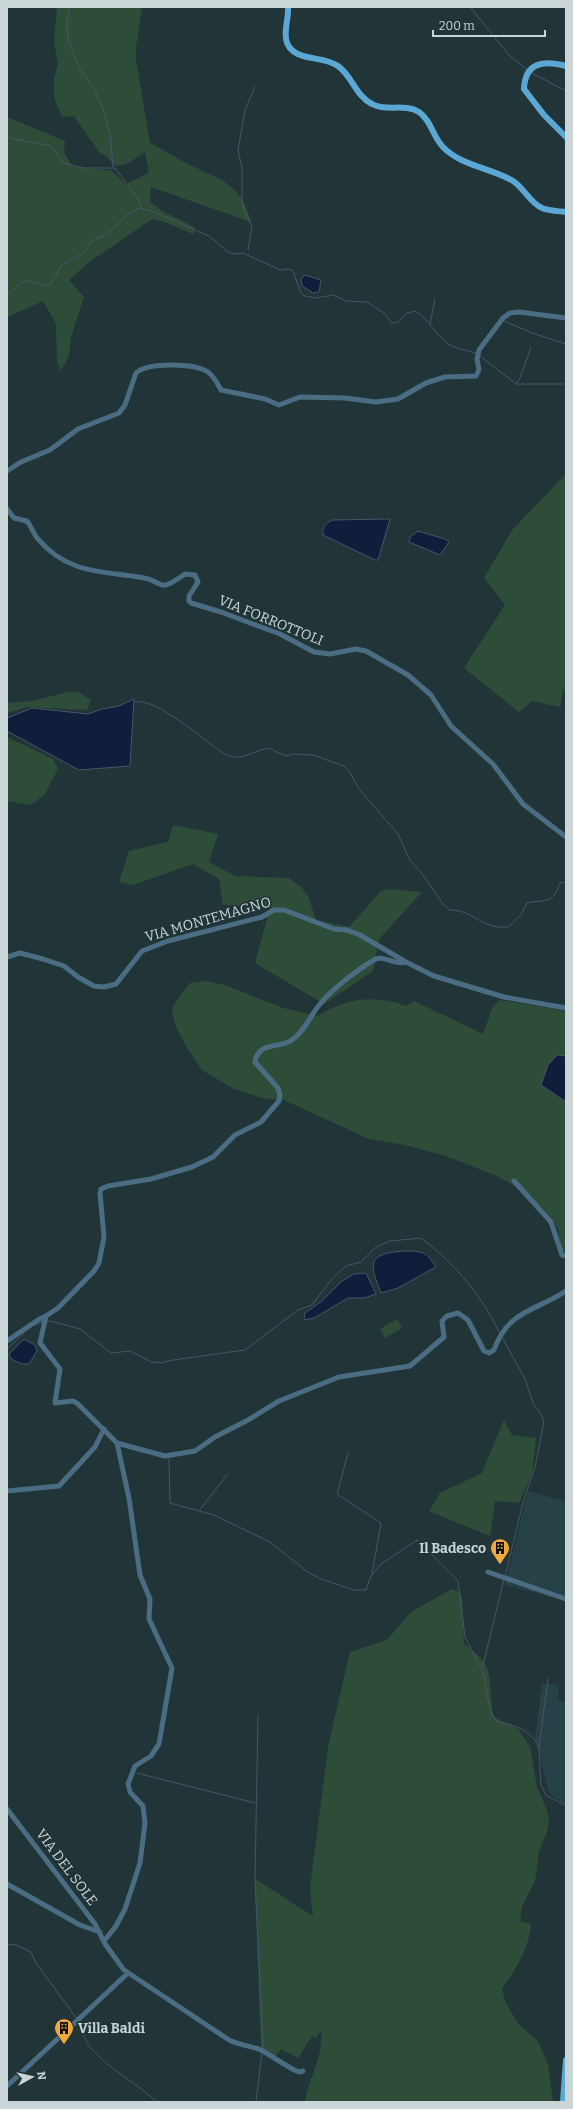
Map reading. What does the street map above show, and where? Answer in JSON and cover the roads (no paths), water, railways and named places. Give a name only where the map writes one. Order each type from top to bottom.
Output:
[{"type":"main road","points":[[288,7],[286,37],[290,48],[295,52],[321,58],[338,66],[348,76],[359,93],[371,104],[379,107],[405,108],[418,111],[427,120],[439,143],[449,152],[514,182],[537,205],[544,209],[566,212]]},
{"type":"main road","points":[[566,66],[546,63],[534,66],[525,78],[524,89],[544,115],[566,137]]},
{"type":"main road","points":[[563,2102],[566,2060]]},
{"type":"street","points":[[7,471],[21,462],[50,450],[78,429],[119,413],[125,405],[136,373],[147,366],[191,366],[200,368],[215,379],[221,390],[265,399],[279,405],[300,397],[345,398],[376,402],[398,399],[426,383],[445,377],[476,376],[479,370],[478,356],[503,318],[510,313],[519,312],[566,318]]},
{"type":"street","name":"VIA FORROTTOLI","points":[[7,509],[14,518],[27,521],[33,532],[47,548],[79,569],[146,578],[159,586],[170,585],[185,574],[195,574],[198,582],[189,596],[189,601],[191,603],[221,612],[280,634],[314,652],[330,654],[356,649],[366,651],[408,675],[431,695],[451,726],[493,764],[523,804],[566,837]]},
{"type":"street","name":"VIA MONTEMAGNO","points":[[7,957],[20,953],[43,959],[64,966],[78,977],[94,986],[104,987],[116,984],[142,951],[168,941],[262,917],[274,910],[284,910],[334,929],[347,930],[360,935],[406,962],[434,976],[504,997],[566,1008]]},
{"type":"street","points":[[7,1342],[58,1308],[94,1271],[99,1263],[104,1238],[100,1193],[101,1189],[108,1186],[151,1178],[192,1167],[213,1157],[235,1135],[262,1122],[279,1101],[280,1095],[278,1088],[255,1062],[261,1051],[266,1046],[292,1040],[310,1021],[323,1001],[338,986],[374,960],[382,958],[400,964],[406,962]]},
{"type":"street","points":[[514,1181],[551,1222],[562,1255],[566,1256]]},
{"type":"street","points":[[117,1443],[165,1456],[195,1451],[214,1437],[248,1420],[279,1401],[339,1377],[398,1369],[414,1364],[444,1337],[442,1321],[452,1314],[458,1313],[468,1320],[484,1351],[488,1353],[494,1350],[501,1335],[518,1315],[566,1291]]},
{"type":"street","points":[[46,1316],[40,1343],[60,1369],[55,1403],[73,1401],[117,1443],[129,1498],[140,1574],[150,1599],[149,1619],[172,1668],[159,1744],[151,1756],[135,1766],[128,1784],[129,1792],[144,1806],[145,1823],[140,1863],[125,1909],[116,1926],[104,1942]]},
{"type":"street","points":[[7,1491],[59,1486],[95,1447],[104,1429]]},
{"type":"street","points":[[488,1572],[566,1599]]},
{"type":"street","name":"VIA DEL SOLE","points":[[7,1809],[100,1932],[104,1942],[128,1973],[228,2040],[238,2045],[259,2050],[300,2073],[303,2071]]},
{"type":"street","points":[[7,1884],[80,1925],[100,1932]]},
{"type":"street","points":[[7,2086],[128,1973]]},
{"type":"water","points":[[305,275],[321,280],[319,292],[313,293],[302,286],[301,279]]},
{"type":"water","points":[[390,519],[378,560],[375,560],[323,535],[324,526],[332,520]]},
{"type":"water","points":[[418,531],[445,539],[449,542],[440,555],[409,542],[410,537]]},
{"type":"water","points":[[134,699],[130,766],[79,770],[7,731],[7,718],[32,708],[88,714],[102,709],[119,706]]},
{"type":"water","points":[[557,1055],[566,1056],[566,1102],[541,1085],[548,1065]]},
{"type":"water","points":[[403,1251],[423,1253],[436,1267],[398,1288],[381,1293],[374,1274],[374,1262],[377,1258],[383,1255],[391,1252]]},
{"type":"water","points":[[366,1273],[376,1294],[364,1298],[348,1298],[314,1318],[304,1320],[305,1313],[322,1301],[342,1281],[354,1274]]},
{"type":"water","points":[[24,1339],[35,1345],[37,1351],[29,1364],[22,1364],[11,1359],[9,1354]]},
{"type":"waterway","points":[[69,7],[67,25],[68,39],[79,68],[93,87],[102,106],[110,134],[113,167]]},
{"type":"waterway","points":[[470,7],[509,55],[526,69]]},
{"type":"waterway","points":[[532,73],[566,91]]},
{"type":"waterway","points":[[248,250],[252,226],[244,210],[242,202],[242,168],[238,150],[245,110],[255,87]]},
{"type":"waterway","points":[[7,135],[12,139],[48,145],[52,147],[64,163],[84,168],[115,168],[139,200],[142,208]]},
{"type":"waterway","points":[[7,295],[22,282],[26,281],[46,286],[50,285],[62,265],[83,253],[92,241],[107,234],[127,215],[139,208],[152,211],[209,236],[228,252],[234,254],[243,253],[280,270],[288,269],[293,271],[301,293],[305,296],[316,298],[333,295],[346,301],[367,302],[384,313],[392,323],[399,322],[405,314],[415,311],[420,314],[447,343],[454,347],[477,354]]},
{"type":"waterway","points":[[430,324],[435,299]]},
{"type":"waterway","points":[[504,321],[532,333],[566,344]]},
{"type":"waterway","points":[[516,384],[520,378],[531,347]]},
{"type":"waterway","points":[[480,356],[516,384],[566,384]]},
{"type":"waterway","points":[[134,702],[143,702],[167,712],[224,754],[230,756],[246,756],[268,748],[286,756],[293,754],[313,755],[344,766],[351,774],[359,789],[398,834],[409,859],[423,875],[443,904],[450,910],[466,913],[491,926],[508,927],[521,915],[527,903],[548,900],[554,895],[560,883],[566,882]]},
{"type":"waterway","points":[[46,1322],[51,1321],[80,1329],[111,1353],[130,1351],[151,1362],[161,1363],[245,1350],[298,1310],[312,1305],[332,1279],[346,1266],[361,1262],[376,1247],[390,1241],[421,1238],[433,1247],[466,1280],[484,1305],[499,1332]]},
{"type":"waterway","points":[[35,1325],[43,1322]]},
{"type":"waterway","points":[[7,1349],[24,1333]]},
{"type":"waterway","points":[[502,1337],[525,1379],[533,1403],[544,1421],[535,1467],[524,1499],[505,1576]]},
{"type":"waterway","points":[[348,1453],[337,1494],[381,1523],[372,1574]]},
{"type":"waterway","points":[[169,1458],[170,1503],[214,1515],[270,1542],[309,1573],[353,1590],[366,1590],[371,1576],[381,1564],[417,1540],[458,1581],[465,1637],[481,1668]]},
{"type":"waterway","points":[[199,1511],[227,1475]]},
{"type":"waterway","points":[[482,1670],[504,1579]]},
{"type":"waterway","points":[[482,1671],[490,1710],[496,1721],[522,1729],[533,1737],[539,1749]]},
{"type":"waterway","points":[[539,1747],[548,1679]]},
{"type":"waterway","points":[[258,1715],[255,1880],[263,2048]]},
{"type":"waterway","points":[[539,1750],[541,1785],[546,1795],[566,1806]]},
{"type":"waterway","points":[[137,1773],[255,1803]]},
{"type":"waterway","points":[[7,1944],[16,1945],[31,1952],[36,1963],[77,2019]]},
{"type":"waterway","points":[[79,2021],[88,2044],[97,2055],[157,2102]]},
{"type":"waterway","points":[[256,2102],[262,2053]]},
{"type":"place","name":"Il Badesco","points":[[500,1565]]},
{"type":"place","name":"Villa Baldi","points":[[64,2045]]}]
